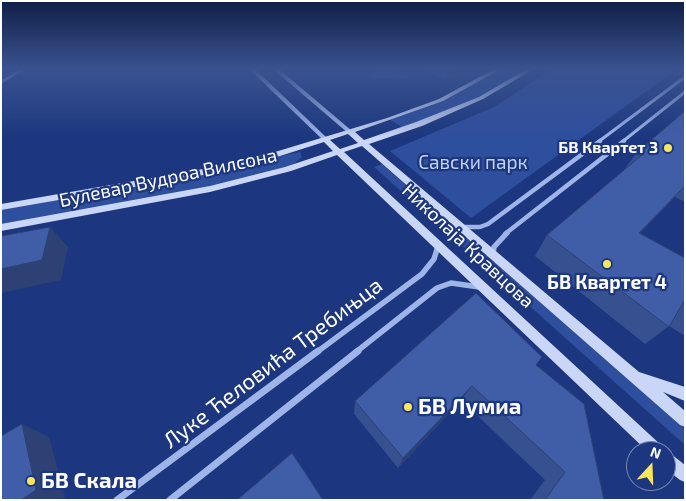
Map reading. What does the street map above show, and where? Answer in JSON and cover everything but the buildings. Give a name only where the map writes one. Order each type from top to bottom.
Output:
[{"type":"main road","name":"Булевар Вудроа Вилсона","points":[[1,207],[203,172],[276,154],[350,132],[441,100],[455,92]]},
{"type":"main road","name":"Булевар Вудроа Вилсона","points":[[1,228],[210,190],[288,169],[364,144],[481,98],[491,92]]},
{"type":"main road","name":"Николаја Кравцова","points":[[350,132],[685,420]]},
{"type":"main road","name":"Николаја Кравцова","points":[[325,139],[646,441]]},
{"type":"main road","points":[[617,362],[651,383],[685,394]]},
{"type":"street","name":"Николаја Кравцова","points":[[276,92],[325,139]]},
{"type":"street","name":"Николаја Кравцова","points":[[303,92],[350,132]]},
{"type":"street","points":[[461,227],[480,227],[488,224],[664,92]]},
{"type":"street","points":[[492,254],[494,247],[503,236],[685,92]]},
{"type":"street","name":"Луке Ћеловића Требињца","points":[[117,500],[422,274],[434,259],[438,245]]},
{"type":"street","name":"Луке Ћеловића Требињца","points":[[170,500],[437,288],[451,282],[482,287]]},
{"type":"green space","points":[[455,92],[491,92],[405,129],[389,119],[441,100]]},
{"type":"green space","name":"Савски парк","points":[[516,92],[645,92],[471,218],[390,151],[494,107]]},
{"type":"green space","points":[[300,152],[302,157],[288,169],[210,189],[1,228],[1,207],[203,172]]},
{"type":"green space","points":[[382,164],[685,429],[685,445],[374,167]]},
{"type":"place","name":"БВ Квартет 3","points":[[668,148]]},
{"type":"place","name":"БВ Квартет 4","points":[[607,264]]},
{"type":"place","name":"БВ Лумиа","points":[[408,407]]},
{"type":"place","name":"БВ Скала","points":[[31,481]]}]
